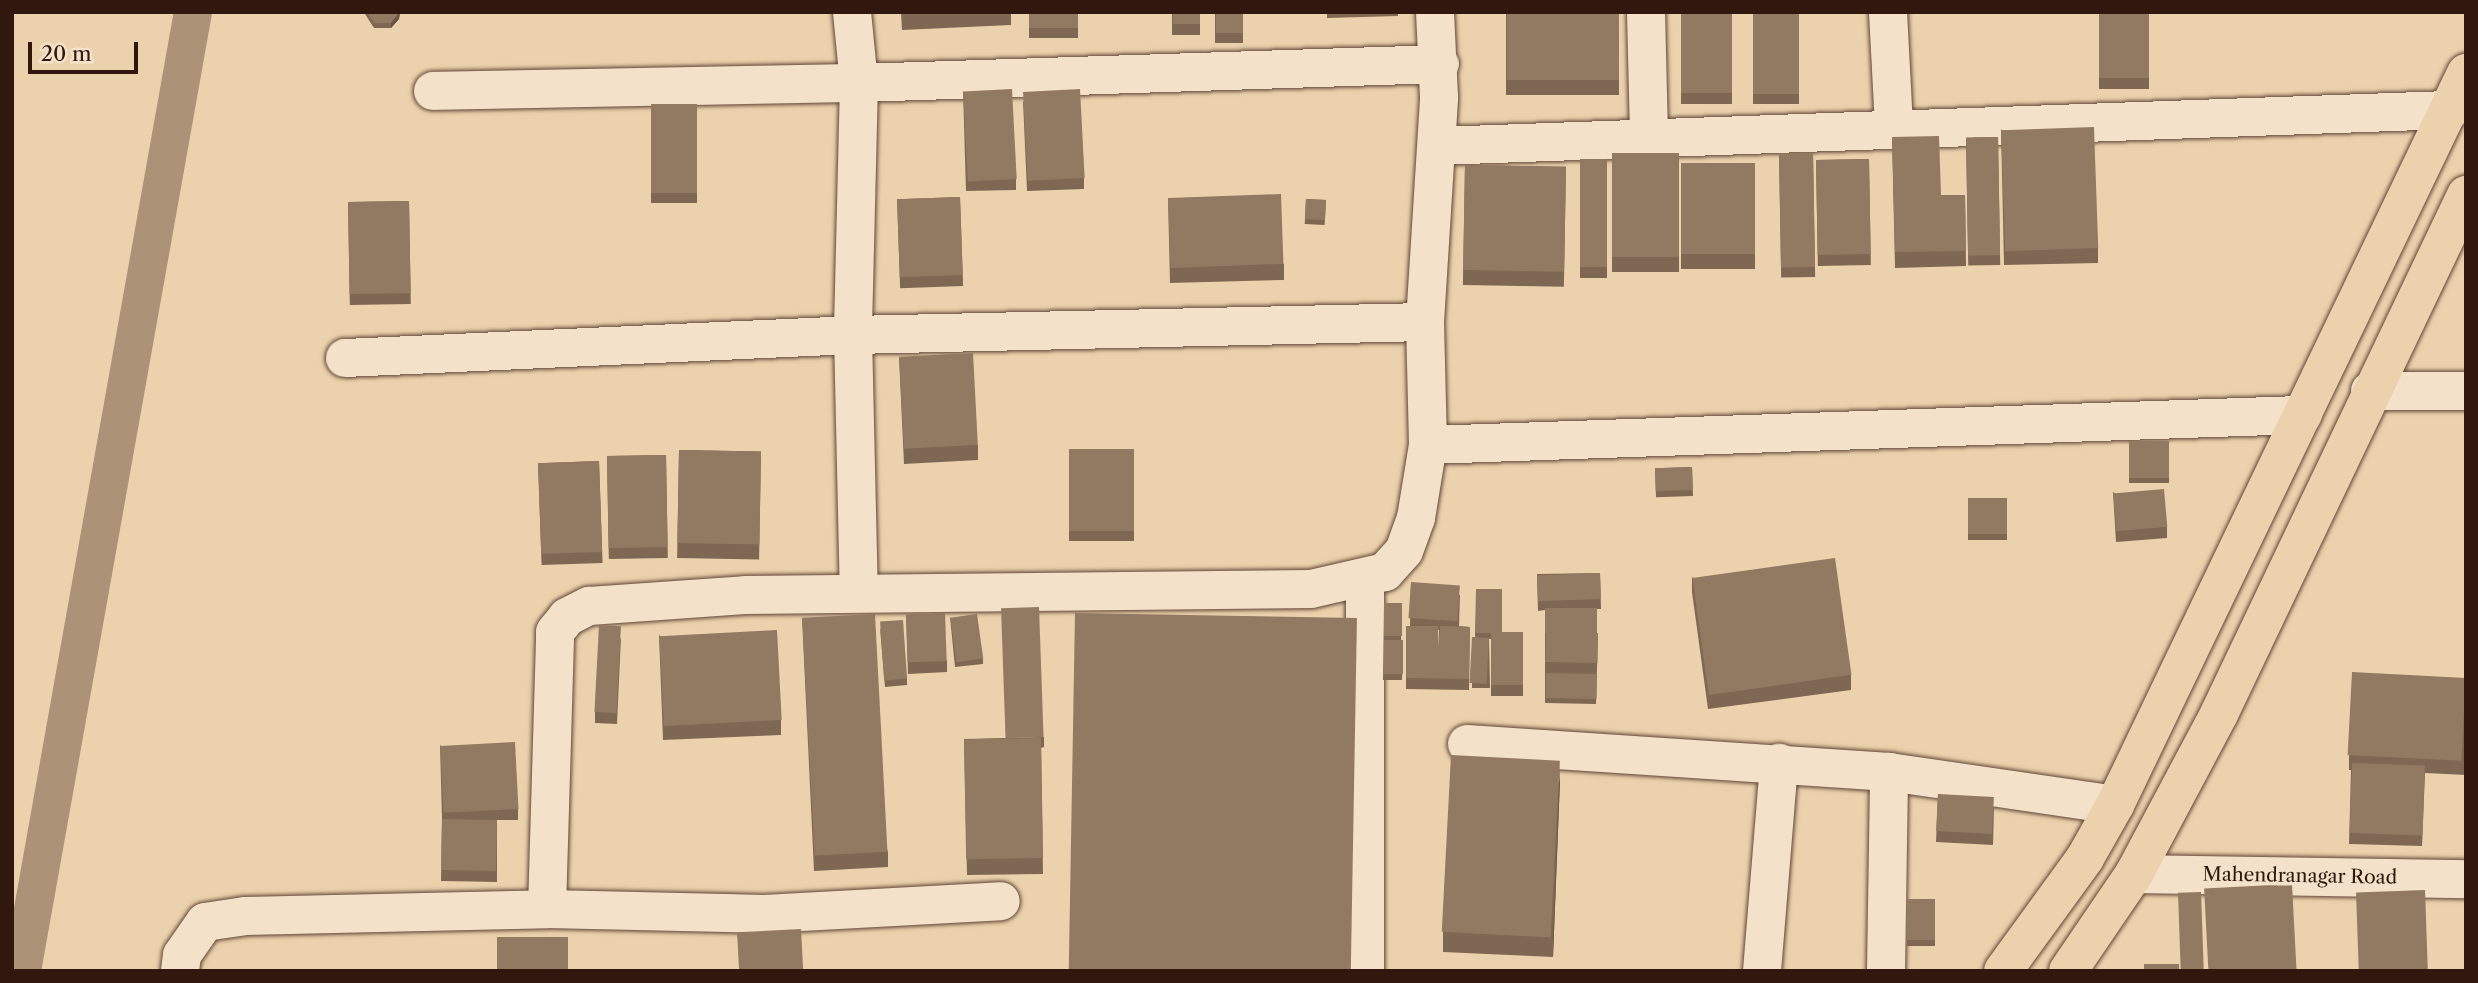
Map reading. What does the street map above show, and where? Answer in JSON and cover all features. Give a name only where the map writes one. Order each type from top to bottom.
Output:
[{"type":"highway","points":[[2003,971],[2085,858],[2115,805],[2466,73]]},
{"type":"highway","points":[[2068,971],[2134,874],[2219,714],[2370,391],[2466,196]]},
{"type":"street","points":[[852,12],[859,83],[853,335],[859,593]]},
{"type":"street","points":[[547,909],[552,658],[555,632],[567,617],[589,606],[613,602],[859,593],[1311,589],[1365,579],[1385,572],[1404,551],[1416,518],[1427,445],[1425,322],[1438,146],[1440,64],[1436,12]]},
{"type":"street","points":[[1646,12],[1649,139]]},
{"type":"street","points":[[1888,12],[1894,128]]},
{"type":"street","points":[[433,90],[859,83],[1440,64]]},
{"type":"street","points":[[1438,146],[2450,110]]},
{"type":"street","points":[[345,358],[853,335],[1425,322]]},
{"type":"street","points":[[2370,391],[2466,391]]},
{"type":"street","points":[[1427,445],[2302,415]]},
{"type":"street","points":[[1365,579],[1365,971]]},
{"type":"street","points":[[1467,744],[1889,772],[2115,805]]},
{"type":"street","points":[[1762,971],[1779,763]]},
{"type":"street","points":[[1885,971],[1889,772]]},
{"type":"street","name":"Mahendranagar Road","points":[[2134,874],[2466,879]]},
{"type":"street","points":[[180,971],[182,955],[205,922],[244,916],[547,909],[764,914],[1001,901]]},
{"type":"building","points":[[367,12],[399,12],[391,23],[374,23]]},
{"type":"building","points":[[902,12],[955,12],[902,14]]},
{"type":"building","points":[[1029,12],[1078,12],[1078,28],[1029,28]]},
{"type":"building","points":[[1173,12],[1200,12],[1200,24],[1173,24]]},
{"type":"building","points":[[1216,12],[1243,12],[1243,33],[1216,33]]},
{"type":"building","points":[[1507,12],[1619,12],[1619,80],[1507,80]]},
{"type":"building","points":[[1681,12],[1732,12],[1732,93],[1681,93]]},
{"type":"building","points":[[1753,12],[1799,12],[1799,94],[1753,94]]},
{"type":"building","points":[[2099,12],[2149,12],[2149,78],[2099,78]]},
{"type":"building","points":[[1012,89],[1017,179],[968,181],[963,92]]},
{"type":"building","points":[[1080,89],[1085,178],[1028,181],[1023,92]]},
{"type":"building","points":[[651,104],[697,104],[697,193],[651,193]]},
{"type":"building","points":[[2094,127],[2098,248],[2005,251],[2001,130]]},
{"type":"building","points":[[1939,136],[1941,195],[1965,195],[1966,251],[1895,252],[1892,137]]},
{"type":"building","points":[[1998,137],[2000,255],[1968,256],[1966,138]]},
{"type":"building","points":[[1612,153],[1679,153],[1679,257],[1612,257]]},
{"type":"building","points":[[1813,153],[1815,267],[1781,268],[1779,154]]},
{"type":"building","points":[[1580,159],[1607,159],[1607,267],[1580,267]]},
{"type":"building","points":[[1869,159],[1871,254],[1818,255],[1816,160]]},
{"type":"building","points":[[1681,163],[1755,163],[1755,254],[1681,254]]},
{"type":"building","points":[[1465,165],[1566,167],[1564,272],[1463,270]]},
{"type":"building","points":[[1281,194],[1283,264],[1171,268],[1168,198]]},
{"type":"building","points":[[960,197],[963,275],[900,277],[897,199]]},
{"type":"building","points":[[1306,199],[1326,200],[1325,220],[1305,219]]},
{"type":"building","points":[[409,201],[411,293],[350,294],[348,202]]},
{"type":"building","points":[[973,353],[978,445],[904,449],[899,357]]},
{"type":"building","points":[[2129,441],[2169,441],[2169,478],[2129,478]]},
{"type":"building","points":[[1069,449],[1134,449],[1134,531],[1069,531]]},
{"type":"building","points":[[679,450],[761,451],[759,544],[677,543]]},
{"type":"building","points":[[666,455],[668,547],[609,548],[607,456]]},
{"type":"building","points":[[599,461],[602,552],[541,554],[538,463]]},
{"type":"building","points":[[1692,467],[1693,490],[1656,491],[1655,468]]},
{"type":"building","points":[[2164,489],[2167,527],[2117,531],[2113,493]]},
{"type":"building","points":[[1968,498],[2007,498],[2007,534],[1968,534]]},
{"type":"building","points":[[1835,558],[1851,675],[1709,695],[1692,578]]},
{"type":"building","points":[[1600,573],[1601,599],[1538,601],[1537,575]]},
{"type":"building","points":[[1411,582],[1460,585],[1457,621],[1408,618]]},
{"type":"building","points":[[1476,589],[1502,589],[1502,633],[1476,633]]},
{"type":"building","points":[[1384,603],[1402,603],[1402,636],[1384,636]]},
{"type":"building","points":[[1039,607],[1044,737],[1006,738],[1001,608]]},
{"type":"building","points":[[1545,608],[1597,608],[1597,633],[1545,633]]},
{"type":"building","points":[[945,613],[947,661],[908,662],[906,614]]},
{"type":"building","points":[[1075,613],[1357,618],[1351,971],[1069,971]]},
{"type":"building","points":[[875,614],[887,852],[815,855],[802,618]]},
{"type":"building","points":[[977,614],[983,659],[957,662],[950,618]]},
{"type":"building","points":[[903,620],[907,679],[884,680],[880,622]]},
{"type":"building","points":[[599,625],[621,626],[616,713],[594,712]]},
{"type":"building","points":[[1406,626],[1438,626],[1438,652],[1440,626],[1470,627],[1469,679],[1406,678]]},
{"type":"building","points":[[777,630],[782,720],[664,726],[659,636]]},
{"type":"building","points":[[1491,632],[1523,632],[1523,685],[1491,685]]},
{"type":"building","points":[[1546,632],[1598,633],[1597,663],[1545,662]]},
{"type":"building","points":[[1472,637],[1489,638],[1487,684],[1470,683]]},
{"type":"building","points":[[1384,640],[1403,640],[1403,674],[1384,674]]},
{"type":"building","points":[[2352,672],[2466,678],[2461,761],[2348,755]]},
{"type":"building","points":[[1546,673],[1597,674],[1597,699],[1546,698]]},
{"type":"building","points":[[1041,738],[1043,858],[966,859],[964,739]]},
{"type":"building","points":[[515,742],[519,809],[444,813],[440,746]]},
{"type":"building","points":[[1451,755],[1560,761],[1551,937],[1442,932]]},
{"type":"building","points":[[2352,763],[2425,766],[2423,836],[2350,833]]},
{"type":"building","points":[[1938,794],[1994,797],[1992,834],[1936,831]]},
{"type":"building","points":[[442,819],[497,820],[496,871],[441,870]]},
{"type":"building","points":[[2292,884],[2297,971],[2208,971],[2204,889]]},
{"type":"building","points":[[2425,890],[2428,971],[2359,971],[2356,892]]},
{"type":"building","points":[[2201,892],[2204,971],[2181,971],[2178,893]]},
{"type":"building","points":[[1907,899],[1935,899],[1935,940],[1907,940]]},
{"type":"building","points":[[801,929],[803,971],[739,971],[737,932]]},
{"type":"building","points":[[497,937],[568,937],[568,971],[497,971]]},
{"type":"building","points":[[2144,964],[2179,964],[2179,971],[2144,971]]},
{"type":"waterway","points":[[22,971],[193,12]]}]
